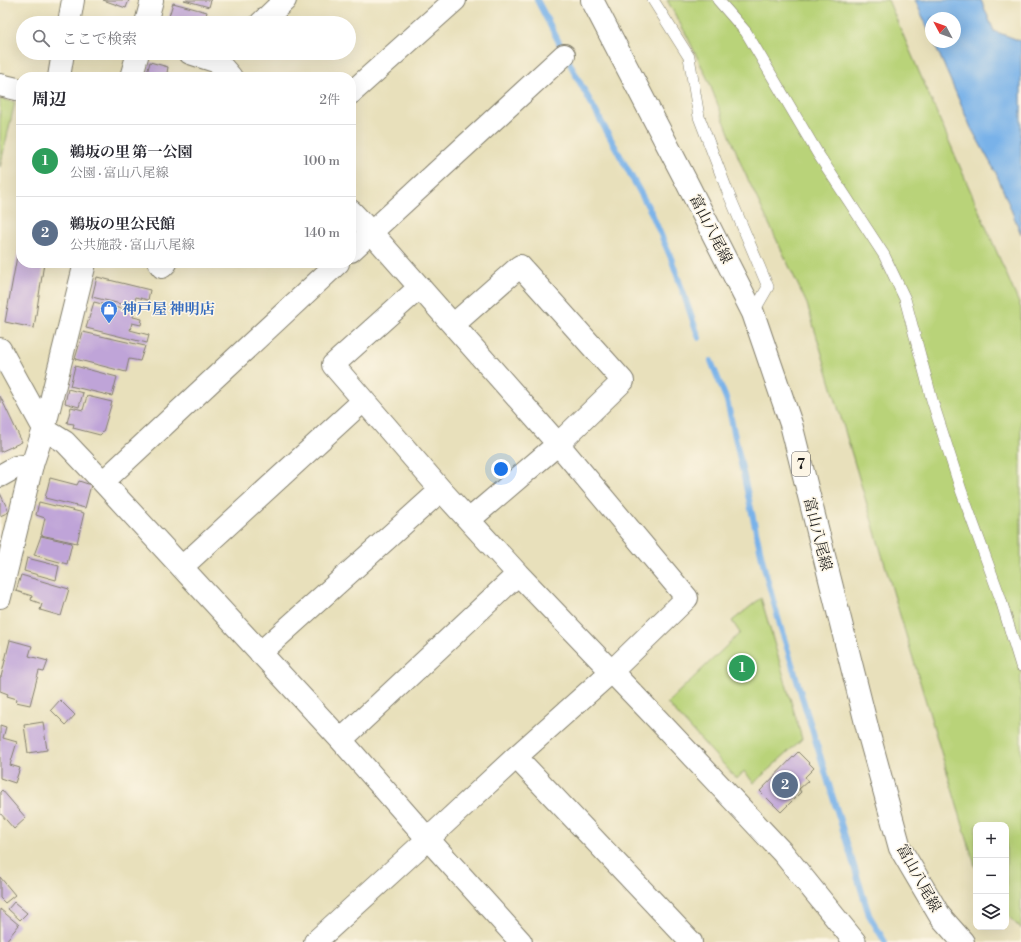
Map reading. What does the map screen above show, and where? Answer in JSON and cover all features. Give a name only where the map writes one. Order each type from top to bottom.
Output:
[{"type":"street","points":[[70,16],[73,0]]},
{"type":"street","points":[[148,16],[152,0]]},
{"type":"street","points":[[268,16],[285,0]]},
{"type":"street","points":[[356,88],[454,0]]},
{"type":"street","name":"富山八尾線","points":[[592,0],[753,313],[791,424],[869,735],[900,848],[940,916],[963,942]]},
{"type":"street","points":[[356,246],[564,55]]},
{"type":"street","points":[[59,72],[62,60]]},
{"type":"street","points":[[132,72],[136,60]]},
{"type":"street","points":[[213,60],[226,64]]},
{"type":"street","points":[[0,85],[16,89]]},
{"type":"street","points":[[315,942],[516,757],[611,672],[688,598],[558,444],[356,216]]},
{"type":"street","points":[[453,325],[520,266],[623,381],[558,444],[469,520]]},
{"type":"street","points":[[0,597],[32,465],[44,429],[84,268]]},
{"type":"street","points":[[103,482],[333,268]]},
{"type":"street","points":[[420,287],[333,365],[441,490],[518,574],[783,853],[855,942]]},
{"type":"street","points":[[0,348],[44,429],[65,442],[341,740],[428,839],[510,938]]},
{"type":"street","points":[[182,567],[363,401]]},
{"type":"street","points":[[0,476],[16,467],[32,465]]},
{"type":"street","points":[[260,653],[441,490]]},
{"type":"street","points":[[341,740],[518,574]]},
{"type":"street","points":[[516,757],[691,942]]},
{"type":"lane","points":[[653,0],[689,57],[700,117],[727,190],[768,287],[753,313]]},
{"type":"lane","points":[[718,0],[746,32],[818,154],[884,255],[905,299],[932,400],[961,490],[1000,597],[1021,666]]},
{"type":"green space","points":[[667,0],[888,0],[1021,308],[1021,929],[1009,917],[1009,822],[973,822],[973,859],[807,304],[743,169],[709,82],[687,36]]},
{"type":"green space","points":[[0,99],[15,102],[0,167]]},
{"type":"green space","points":[[761,598],[802,739],[754,783],[744,771],[737,779],[667,703],[740,633],[732,621]]},
{"type":"water","points":[[915,0],[981,0],[994,31],[1021,41],[1021,234],[996,173],[971,128],[937,48],[961,48],[961,12],[925,12],[925,22]]},
{"type":"building","points":[[103,0],[129,0],[126,8]]},
{"type":"building","points":[[184,0],[211,0],[209,7]]},
{"type":"building","points":[[173,3],[207,12],[206,16],[169,16]]},
{"type":"building","points":[[150,62],[168,67],[167,72],[147,72]]},
{"type":"building","points":[[16,262],[16,268],[43,268],[34,328],[5,322]]},
{"type":"building","points":[[97,277],[150,290],[148,300],[136,297],[133,307],[92,297]]},
{"type":"building","name":"神戸屋 神明店","points":[[94,302],[134,312],[133,317],[142,319],[141,325],[132,323],[130,330],[149,335],[147,343],[86,328]]},
{"type":"building","points":[[83,332],[145,346],[140,361],[129,359],[126,372],[75,359]]},
{"type":"building","points":[[75,366],[117,377],[112,396],[70,386]]},
{"type":"building","points":[[68,389],[83,393],[79,407],[65,403]]},
{"type":"building","points":[[0,396],[22,442],[0,452]]},
{"type":"building","points":[[87,396],[112,402],[103,432],[100,435],[73,428],[74,424],[67,423],[71,407],[83,410]]},
{"type":"building","points":[[50,478],[77,485],[79,481],[91,485],[85,508],[45,498]]},
{"type":"building","points":[[0,493],[9,512],[0,516]]},
{"type":"building","points":[[39,502],[84,513],[77,543],[41,535],[45,518],[36,515]]},
{"type":"building","points":[[41,536],[72,543],[67,564],[34,555]]},
{"type":"building","points":[[27,558],[59,566],[56,580],[24,571]]},
{"type":"building","points":[[21,575],[69,589],[61,616],[40,610],[42,604],[31,600],[32,596],[16,591]]},
{"type":"building","points":[[10,640],[32,646],[29,656],[48,661],[44,672],[39,671],[30,705],[16,702],[17,699],[7,696],[8,694],[0,691],[0,677]]},
{"type":"building","points":[[60,700],[75,715],[66,725],[51,710]]},
{"type":"building","points":[[43,722],[47,750],[28,753],[24,725]]},
{"type":"building","points":[[0,725],[6,727],[3,738],[17,742],[10,765],[20,768],[15,783],[0,778]]},
{"type":"building","points":[[798,752],[814,768],[805,777],[808,781],[799,789],[801,792],[781,812],[760,791]]},
{"type":"building","points":[[2,790],[26,818],[14,829],[0,813],[0,792]]},
{"type":"building","points":[[0,877],[15,895],[5,903],[0,898]]},
{"type":"building","points":[[14,902],[27,913],[20,920],[8,909]]},
{"type":"building","points":[[0,909],[19,925],[5,942],[0,942]]},
{"type":"waterway","points":[[537,0],[579,81],[651,212],[671,258],[699,338]]},
{"type":"waterway","points":[[711,361],[727,401],[764,567],[780,625],[869,915],[885,942]]},
{"type":"place","name":"神戸屋 神明店","points":[[109,324]]},
{"type":"place","name":"鵜坂の里 第一公園","points":[[742,668]]},
{"type":"place","name":"鵜坂の里公民館","points":[[785,785]]}]
